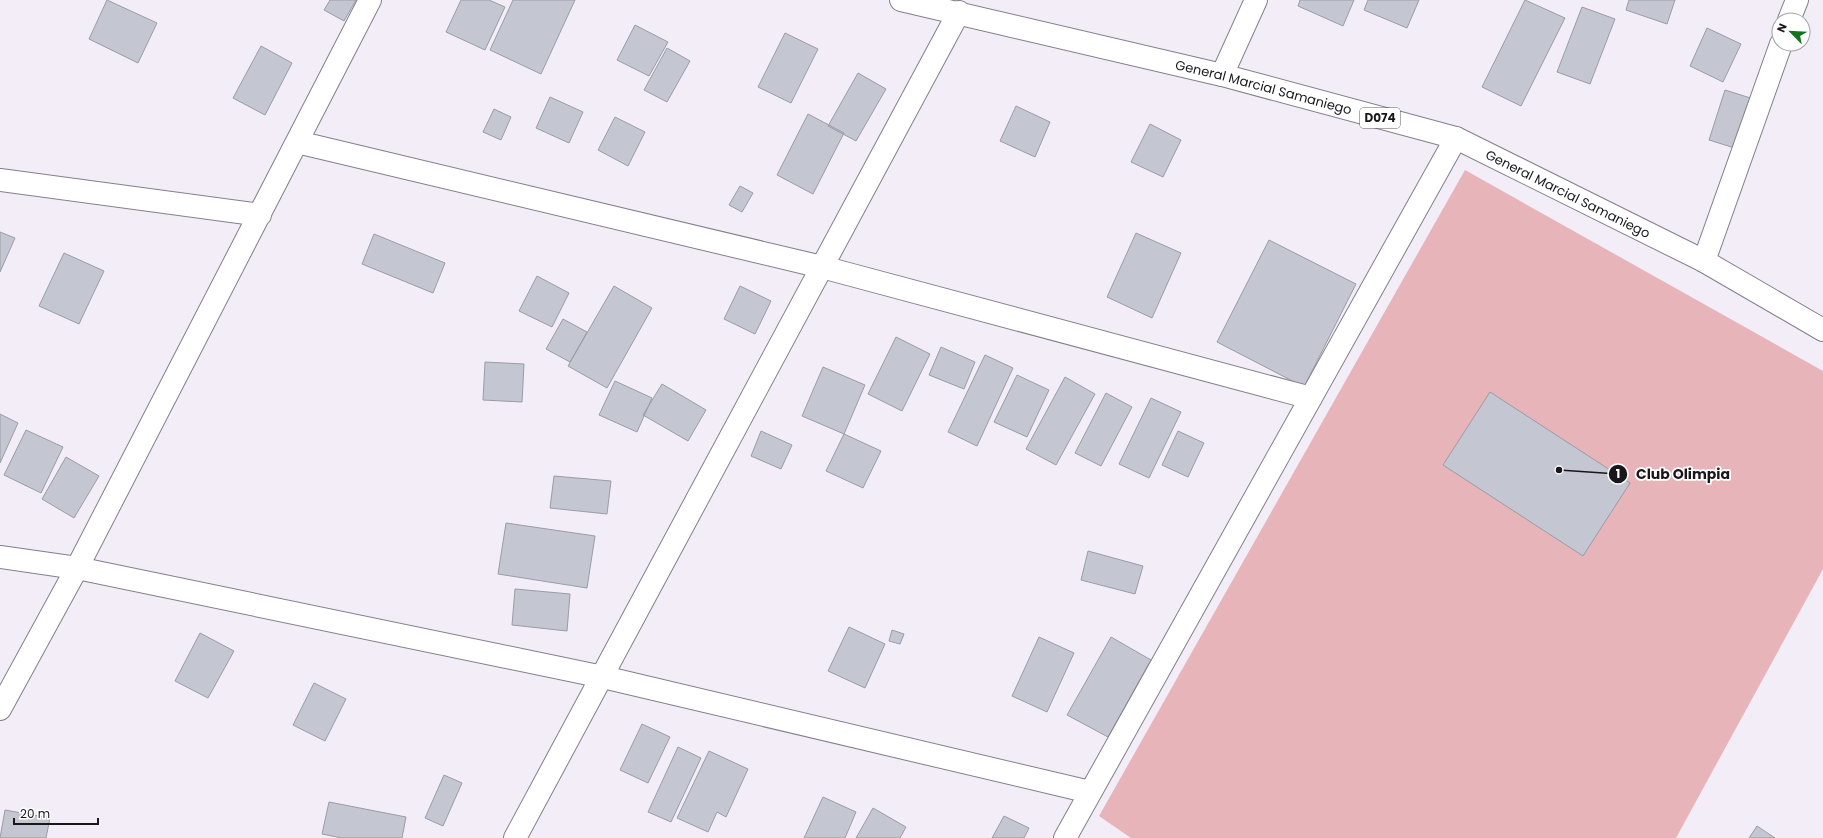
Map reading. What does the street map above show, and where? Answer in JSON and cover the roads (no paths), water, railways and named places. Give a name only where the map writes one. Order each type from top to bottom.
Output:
[{"type":"street","points":[[0,709],[77,568],[370,0]]},
{"type":"street","name":"General Marcial Samaniego","points":[[901,0],[959,12],[1222,75],[1456,138],[1704,261],[1823,330]]},
{"type":"street","points":[[1222,75],[1256,0]]},
{"type":"street","points":[[1792,12],[1796,0]]},
{"type":"street","points":[[515,838],[603,677],[959,12]]},
{"type":"street","points":[[1704,261],[1778,52]]},
{"type":"street","points":[[1065,838],[1456,138]]},
{"type":"street","points":[[297,142],[822,267],[1311,398]]},
{"type":"street","points":[[0,180],[260,215]]},
{"type":"street","points":[[0,557],[77,568],[603,677],[1090,792]]},
{"type":"place","name":"Club Olimpia","points":[[1559,470]]}]
